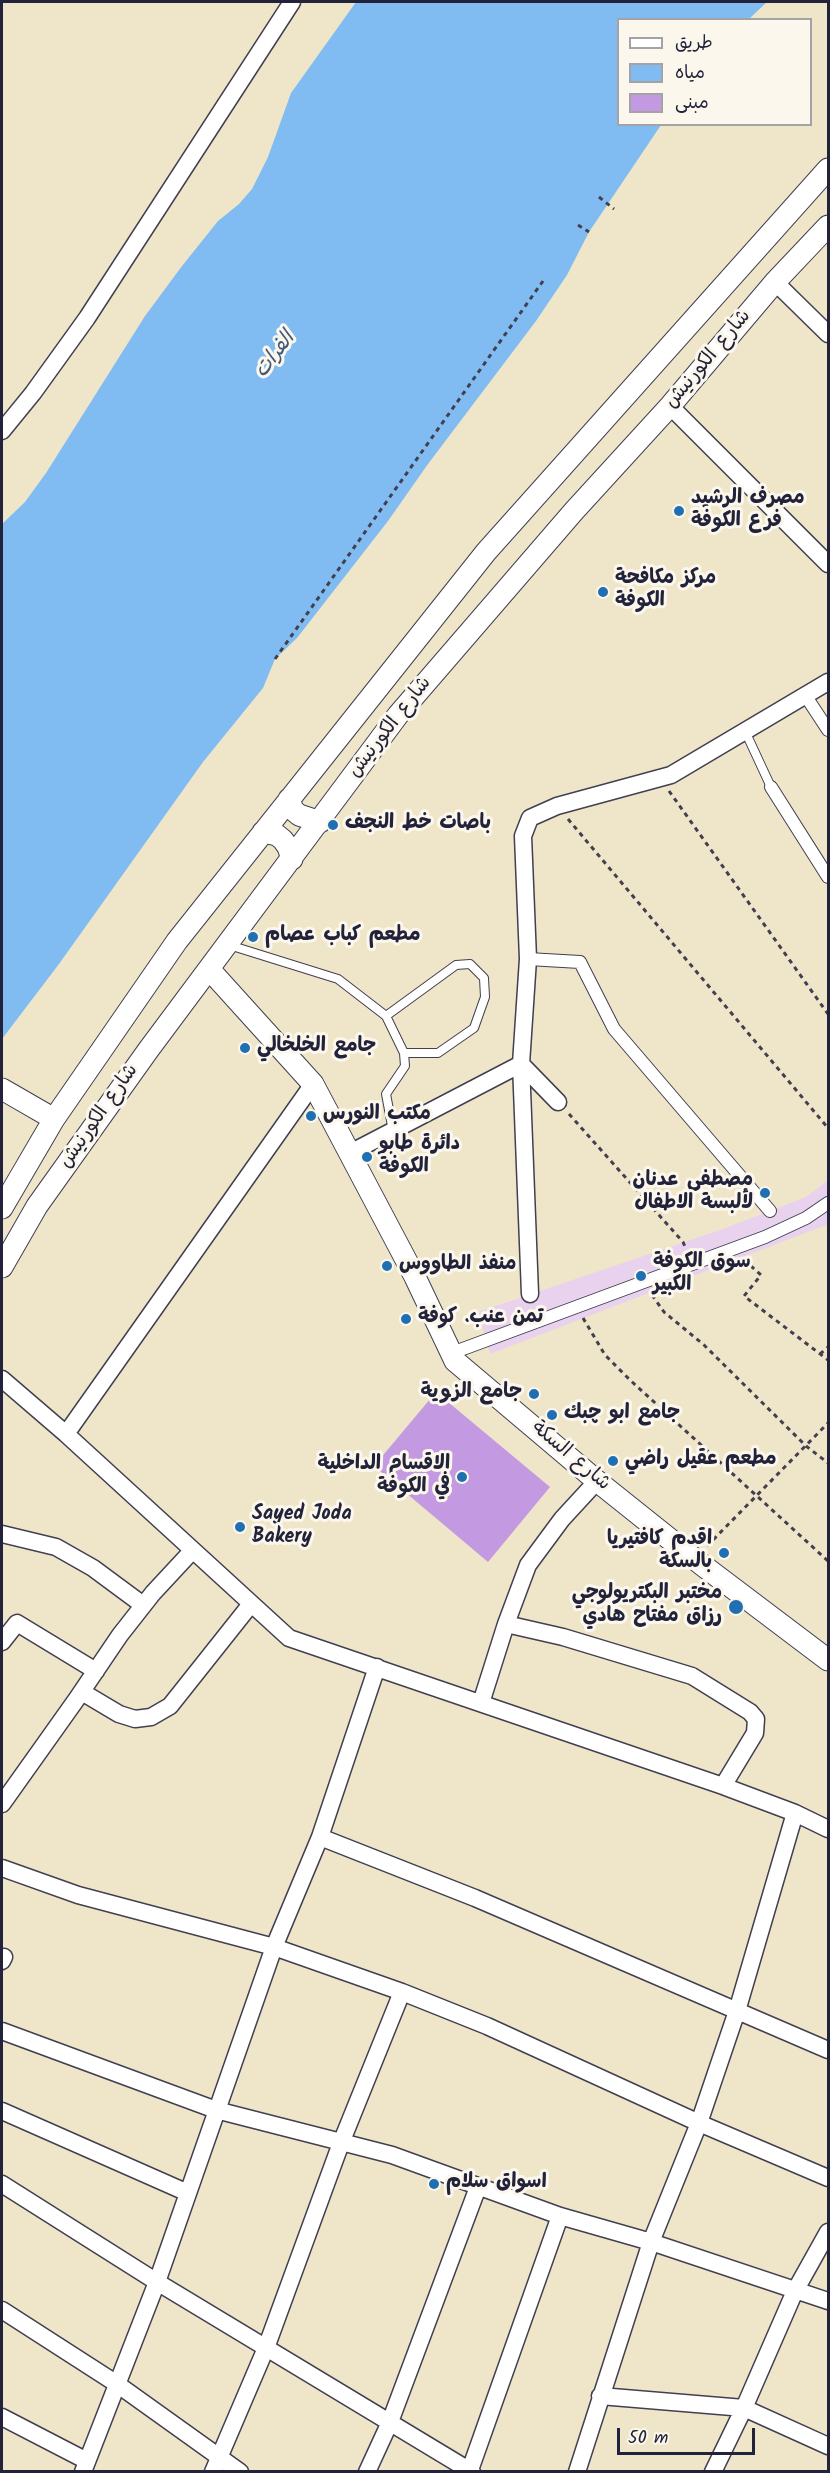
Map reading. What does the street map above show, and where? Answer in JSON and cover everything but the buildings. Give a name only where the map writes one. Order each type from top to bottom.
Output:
[{"type":"street","points":[[2,431],[33,393],[87,318],[292,2]]},
{"type":"street","name":"شارع الكورنيش","points":[[2,1208],[54,1119],[177,941],[289,799],[486,552],[827,172]]},
{"type":"street","name":"شارع الكورنيش","points":[[2,1267],[44,1197],[209,969],[398,715],[574,511],[670,406],[775,282],[828,226]]},
{"type":"street","points":[[775,282],[828,333]]},
{"type":"street","points":[[670,406],[828,564]]},
{"type":"street","points":[[530,1294],[521,1064],[528,959],[523,836],[530,818],[557,806],[671,775],[828,682]]},
{"type":"street","points":[[805,695],[828,730]]},
{"type":"street","points":[[771,787],[828,877]]},
{"type":"street","points":[[289,799],[293,810],[299,815],[320,822]]},
{"type":"street","points":[[263,832],[277,835],[283,840],[292,859]]},
{"type":"street","points":[[528,959],[580,962],[614,1029],[770,1210]]},
{"type":"street","name":"شارع السكة","points":[[209,969],[313,1084],[416,1277],[455,1361],[597,1481],[694,1559],[828,1660]]},
{"type":"street","points":[[521,1064],[558,1102]]},
{"type":"street","points":[[350,1153],[521,1064]]},
{"type":"street","points":[[66,1434],[313,1084]]},
{"type":"street","points":[[2,1089],[54,1119]]},
{"type":"street","points":[[452,1353],[731,1250],[806,1218],[828,1203]]},
{"type":"street","points":[[2,1379],[66,1434],[289,1638],[723,1786],[795,1813],[828,1829]]},
{"type":"street","points":[[481,1703],[506,1624],[528,1565],[562,1519],[597,1481]]},
{"type":"street","points":[[2,1534],[56,1547],[93,1568],[143,1605]]},
{"type":"street","points":[[2,1804],[143,1605],[192,1551]]},
{"type":"street","points":[[82,1692],[119,1714],[135,1719],[151,1717],[161,1712],[170,1706],[251,1604]]},
{"type":"street","points":[[2,1642],[17,1623],[96,1671]]},
{"type":"street","points":[[506,1624],[563,1637],[692,1676],[750,1712],[756,1719],[755,1733],[723,1786]]},
{"type":"street","points":[[2,2417],[85,2466],[157,2282],[274,1947],[320,1837],[377,1667]]},
{"type":"street","points":[[578,2472],[600,2396],[651,2241],[699,2123],[737,2011],[795,1813]]},
{"type":"street","points":[[320,1837],[475,1898],[828,2050]]},
{"type":"street","points":[[2,1868],[78,1895],[274,1947],[402,1992],[487,2026],[699,2123],[828,2178]]},
{"type":"street","points":[[217,2464],[266,2348],[341,2143],[402,1992]]},
{"type":"street","points":[[2,2031],[216,2110],[392,2155],[560,2216],[651,2241],[828,2301]]},
{"type":"street","points":[[2,2111],[188,2193]]},
{"type":"street","points":[[2,2184],[157,2282],[471,2471],[560,2216]]},
{"type":"street","points":[[367,2472],[390,2422],[478,2187]]},
{"type":"street","points":[[713,2472],[744,2408],[795,2291],[828,2232]]},
{"type":"street","points":[[2,2310],[117,2385],[217,2464],[240,2472]]},
{"type":"street","points":[[600,2396],[744,2408],[828,2446]]},
{"type":"lane","points":[[745,731],[771,787]]},
{"type":"lane","points":[[227,945],[338,979],[386,1016],[404,1053],[405,1066],[386,1094],[393,1131]]},
{"type":"lane","points":[[386,1016],[456,965],[470,964],[484,978],[485,997],[474,1028],[438,1053],[404,1053]]},
{"type":"path","points":[[599,197],[614,209]]},
{"type":"path","points":[[579,225],[589,232]]},
{"type":"path","points":[[275,659],[543,281]]},
{"type":"path","points":[[659,778],[828,1014]]},
{"type":"path","points":[[557,806],[828,1128]]},
{"type":"path","points":[[558,1102],[683,1242],[693,1263]]},
{"type":"path","points":[[731,1250],[760,1275],[744,1296],[828,1360]]},
{"type":"path","points":[[642,1282],[664,1312],[704,1345],[806,1446],[828,1463]]},
{"type":"path","points":[[578,1306],[604,1355],[828,1561]]},
{"type":"path","points":[[820,1354],[828,1347]]},
{"type":"path","points":[[694,1559],[828,1423]]},
{"type":"shaded area","name":"سوق الكوفة الكبير","points":[[828,1180],[828,1223],[826,1225],[490,1354],[478,1312],[720,1230],[806,1197]]},
{"type":"water","name":"الفرات","points":[[356,2],[767,2],[750,18],[617,18],[617,126],[660,126],[589,232],[567,275],[536,321],[388,521],[297,638],[275,659],[263,688],[203,762],[59,964],[2,1039],[2,524],[25,502],[46,473],[145,316],[182,266],[218,221],[239,204],[252,189],[268,157],[291,93]]},
{"type":"place","name":"مصرف الرشيد فرع الكوفة","points":[[679,511]]},
{"type":"place","name":"مركز مكافحة الكوفة","points":[[603,592]]},
{"type":"place","name":"باصات خط النجف","points":[[333,825]]},
{"type":"place","name":"مطعم كباب عصام","points":[[253,937]]},
{"type":"place","name":"جامع الخلخالي","points":[[245,1048]]},
{"type":"place","name":"مكتب النورس","points":[[311,1116]]},
{"type":"place","name":"دائرة طابو الكوفة","points":[[367,1157]]},
{"type":"place","name":"مصطفى عدنان لألبسة الاطفال","points":[[765,1193]]},
{"type":"place","name":"منفذ الطاووس","points":[[387,1266]]},
{"type":"place","name":"سوق الكوفة الكبير","points":[[641,1276]]},
{"type":"place","name":"تمن عنب. كوفة","points":[[406,1319]]},
{"type":"place","name":"جامع الزوية","points":[[534,1394]]},
{"type":"place","name":"جامع ابو چبك","points":[[552,1415]]},
{"type":"place","name":"مطعم عقيل راضي","points":[[613,1461]]},
{"type":"place","name":"الاقسام الداخلية في الكوفة","points":[[462,1477]]},
{"type":"place","name":"Sayed Joda Bakery","points":[[240,1527]]},
{"type":"place","name":"اقدم كافتيريا بالسكة","points":[[724,1553]]},
{"type":"place","name":"مختبر البكتريولوجي رزاق مفتاح هادي","points":[[736,1607]]},
{"type":"place","name":"اسواق سلام","points":[[434,2184]]}]
